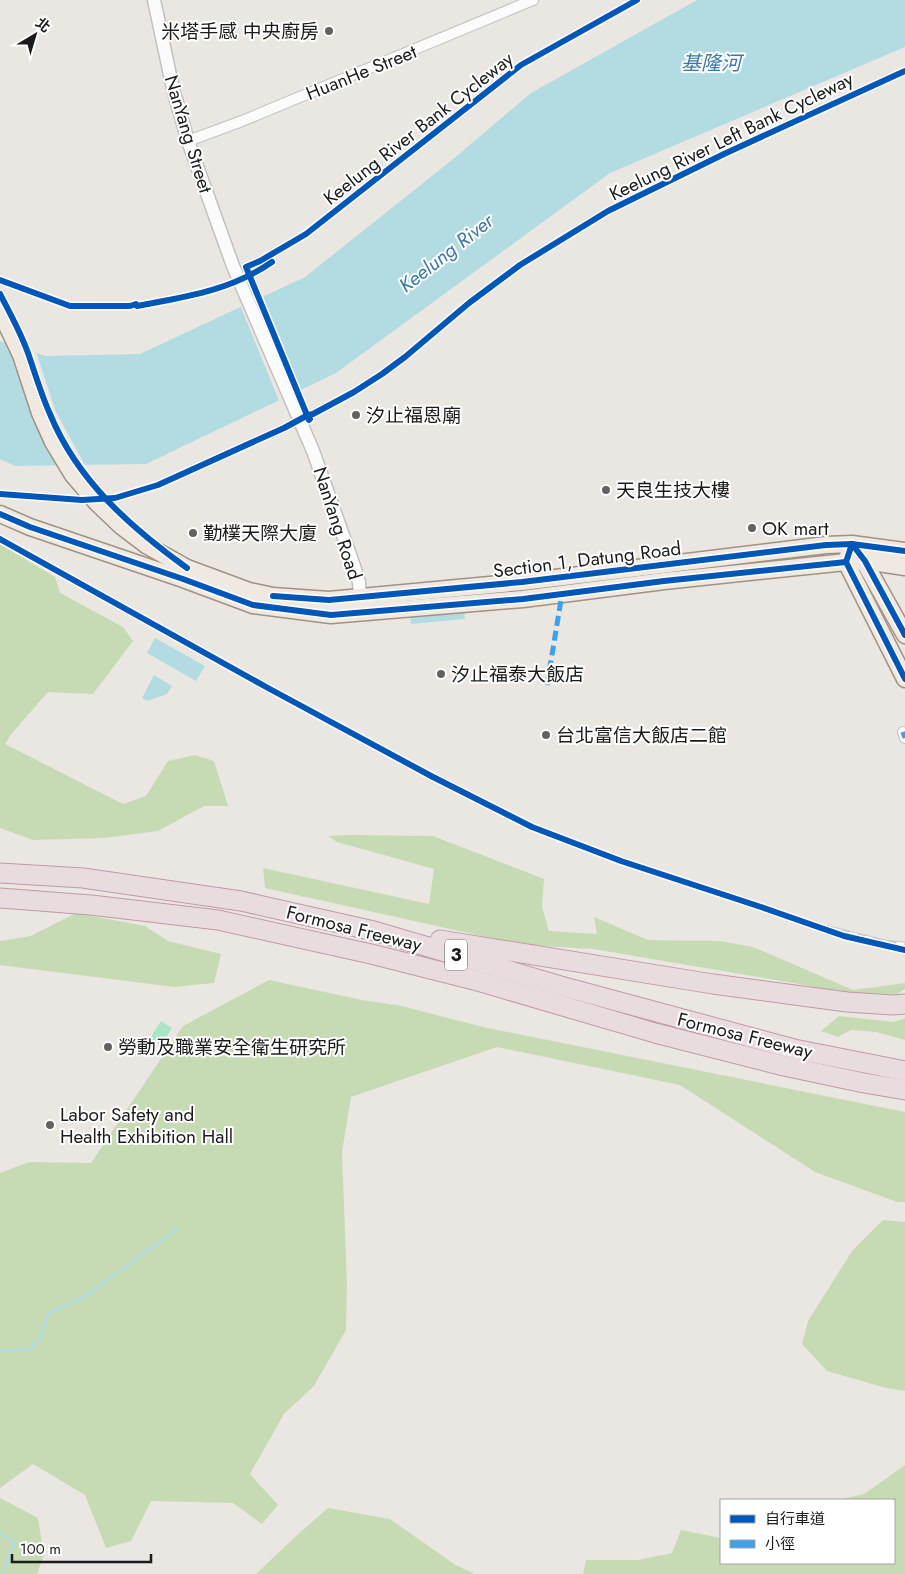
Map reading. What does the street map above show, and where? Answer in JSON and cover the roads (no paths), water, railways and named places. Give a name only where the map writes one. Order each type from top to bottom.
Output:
[{"type":"highway","name":"Formosa Freeway","points":[[0,873],[84,878],[241,901],[374,931],[560,986],[794,1049],[905,1072]]},
{"type":"highway","name":"Formosa Freeway","points":[[0,898],[91,905],[218,920],[371,954],[474,980],[654,1033],[784,1066],[864,1084],[905,1090]]},
{"type":"highway","points":[[374,931],[509,950],[578,964],[713,984],[847,1002],[899,1005]]},
{"type":"highway","points":[[864,1084],[905,1100]]},
{"type":"main road","name":"Section 1, Datung Road","points":[[0,311],[20,356],[40,413],[53,442],[73,475],[97,503],[121,526],[146,545],[187,568],[249,590],[273,596],[329,600],[522,582],[852,544],[905,551]]},
{"type":"main road","name":"Section 1, Datung Road","points":[[0,514],[30,527],[253,605],[331,615],[523,599],[674,580],[846,562],[865,561],[905,567]]},
{"type":"main road","points":[[852,544],[865,561],[905,635]]},
{"type":"main road","points":[[852,544],[846,562],[905,679]]},
{"type":"street","name":"NanYang Street","points":[[154,0],[173,90],[188,141],[233,266],[313,451]]},
{"type":"street","name":"HuanHe Street","points":[[188,141],[251,117],[533,0]]},
{"type":"street","name":"NanYang Road","points":[[313,451],[354,566],[360,596]]},
{"type":"street","points":[[360,596],[362,613]]},
{"type":"water","name":"基隆河","points":[[697,0],[905,0],[905,47],[610,173],[336,373],[146,464],[15,466],[0,459],[0,341],[46,356],[140,354],[305,277],[452,160],[531,93]]},
{"type":"water","points":[[464,608],[465,619],[411,624],[410,612]]},
{"type":"water","points":[[155,638],[205,666],[196,681],[147,653]]},
{"type":"water","points":[[154,675],[172,686],[167,694],[147,701],[142,698]]},
{"type":"waterway","points":[[0,1351],[29,1350],[41,1337],[48,1313],[83,1298],[177,1229]]},
{"type":"waterway","points":[[0,1534],[15,1542],[3,1574]]},
{"type":"railway","points":[[591,849],[813,924],[886,942],[905,944]]},
{"type":"place","name":"米塔手感 中央廚房","points":[[329,31]]},
{"type":"place","name":"汐止福恩廟","points":[[356,415]]},
{"type":"place","name":"天良生技大樓","points":[[606,490]]},
{"type":"place","name":"OK mart","points":[[752,528]]},
{"type":"place","name":"勤樸天際大廈","points":[[193,533]]},
{"type":"place","name":"汐止福泰大飯店","points":[[441,674]]},
{"type":"place","name":"台北富信大飯店二館","points":[[546,735]]},
{"type":"place","name":"勞動及職業安全衛生研究所","points":[[108,1047]]},
{"type":"place","name":"Labor Safety and Health Exhibition Hall","points":[[50,1125]]},
{"type":"water label","name":"Keelung River","points":[[446,253]]}]
